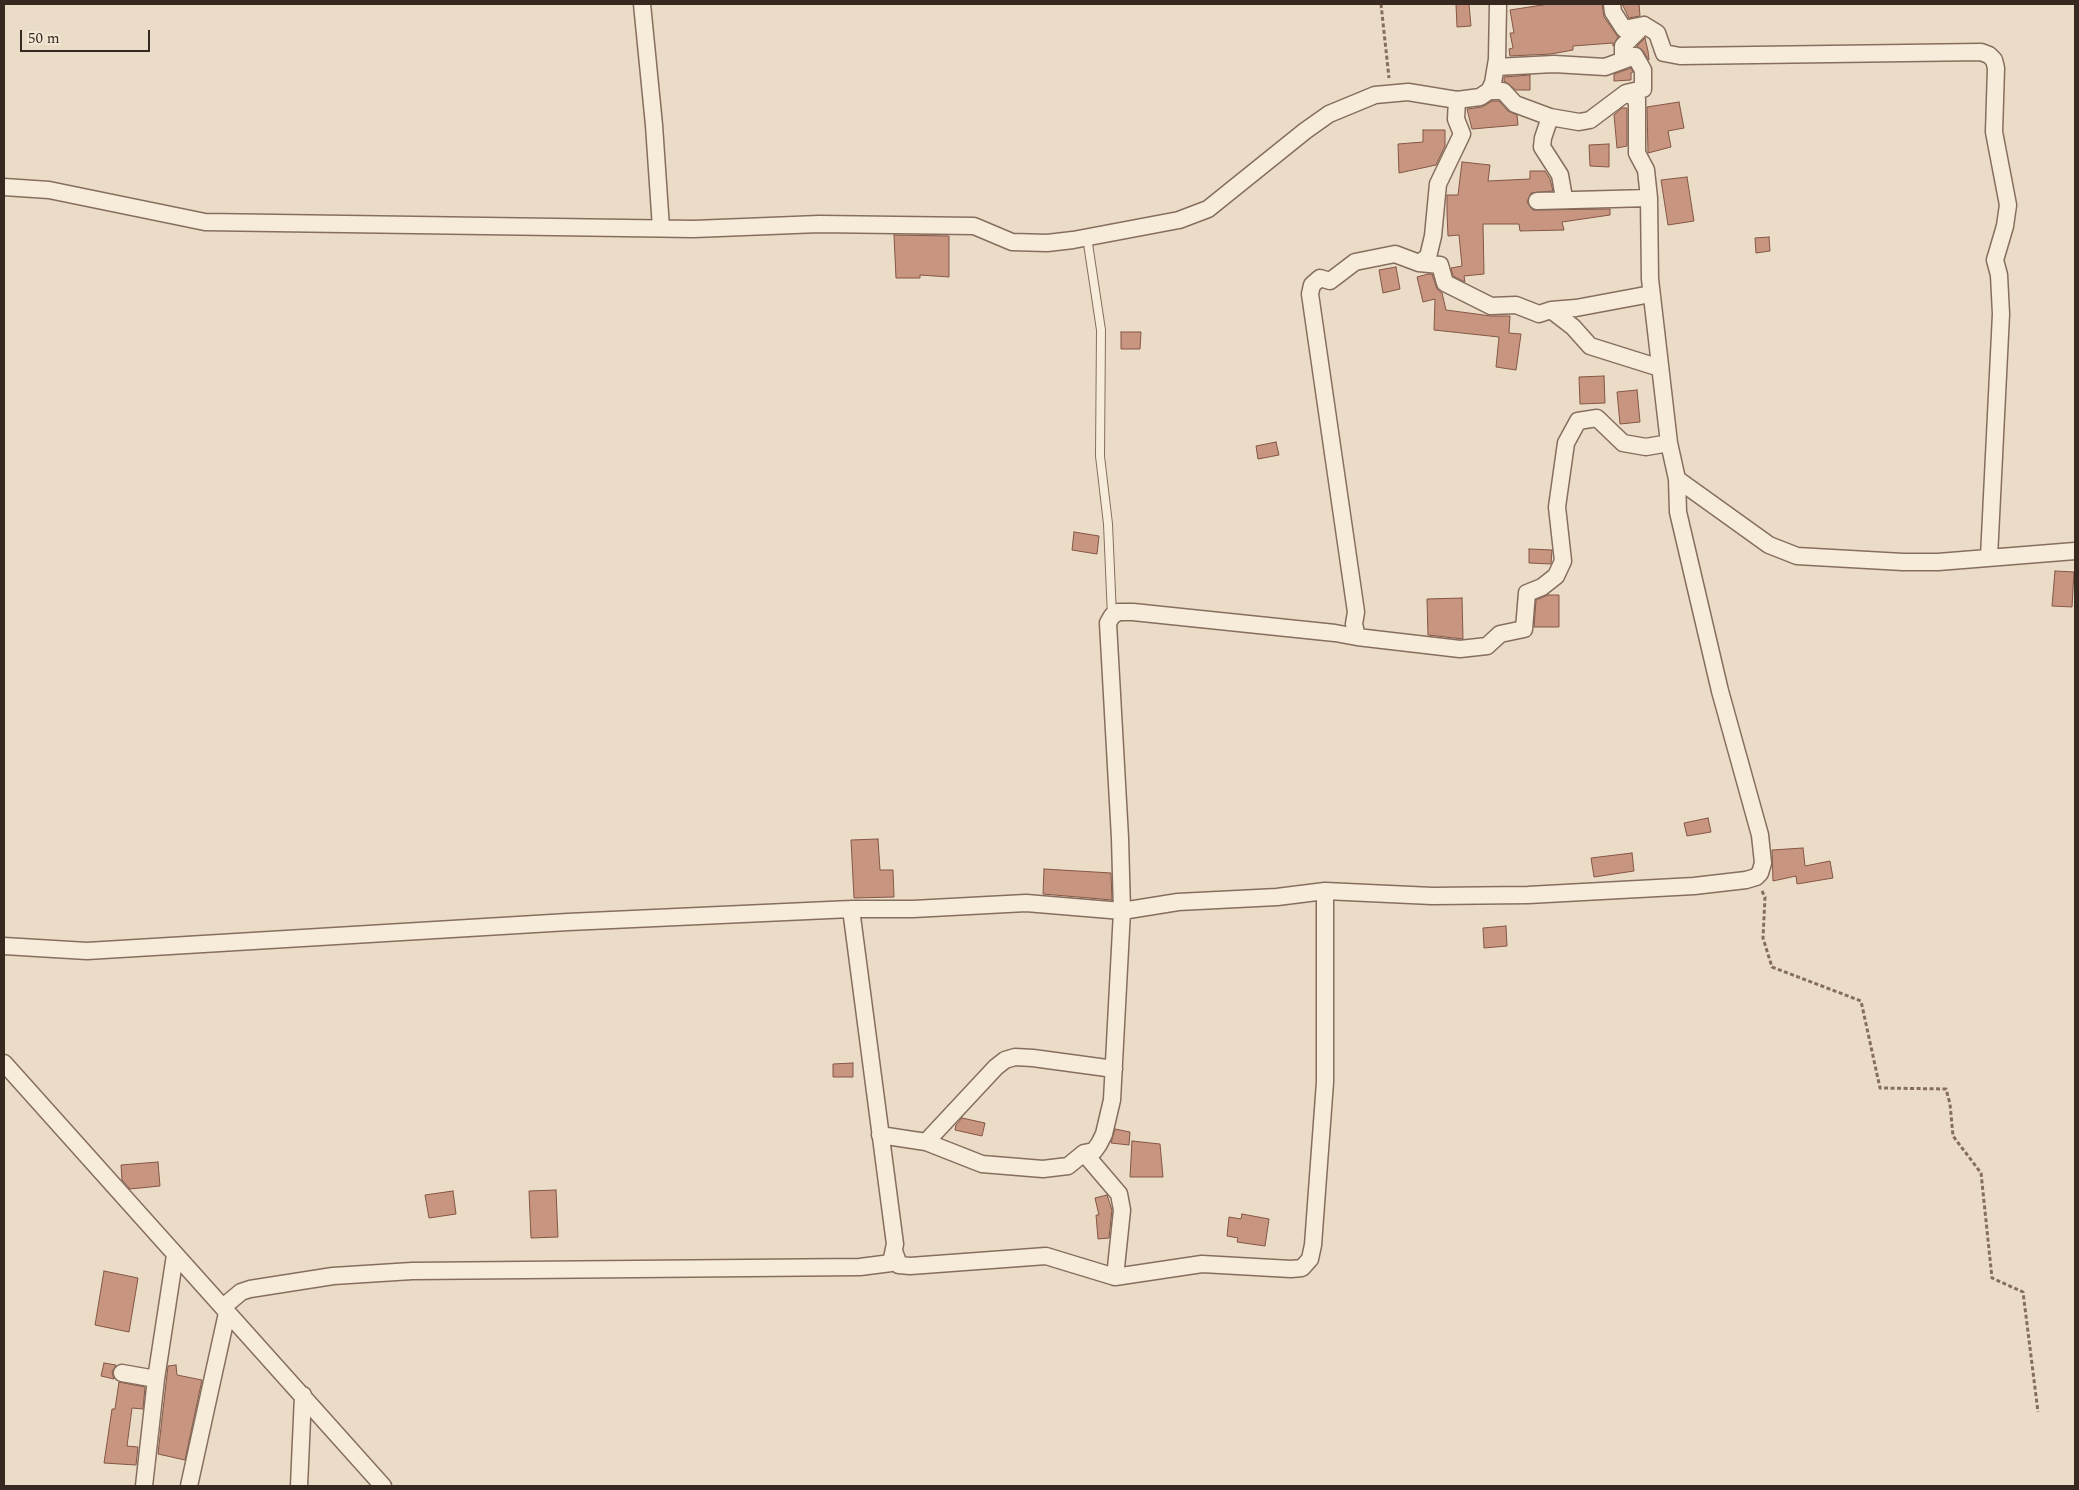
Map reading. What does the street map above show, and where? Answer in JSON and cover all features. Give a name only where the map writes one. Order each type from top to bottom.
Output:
[{"type":"street","points":[[642,4],[654,125],[661,228]]},
{"type":"street","points":[[4,187],[50,190],[205,222],[661,228],[819,224],[974,226],[1012,242],[1047,243],[1179,220],[1196,215],[1218,203],[1239,184],[1329,114],[1375,95],[1391,92],[1426,94],[1457,100],[1480,97],[1489,91],[1494,83],[1498,4]]},
{"type":"street","points":[[1612,4],[1613,12],[1624,29],[1644,25],[1657,33],[1664,53],[1680,56],[1981,52],[1990,55],[1994,60],[1996,68],[1994,132],[2008,205],[2005,226],[1995,260],[1999,275],[2002,314],[1989,557]]},
{"type":"street","points":[[1635,56],[1623,56],[1622,46],[1644,25]]},
{"type":"street","points":[[1496,67],[1554,64],[1605,67],[1635,56]]},
{"type":"street","points":[[1489,91],[1503,92],[1515,104],[1550,117],[1580,122],[1590,120],[1626,93],[1643,88],[1643,70],[1635,56]]},
{"type":"street","points":[[4,946],[88,951],[568,922],[1026,903],[1122,911],[1178,902],[1277,897],[1325,891],[1432,896],[1528,895],[1694,886],[1746,880],[1756,877],[1760,873],[1763,863],[1760,835],[1720,691],[1677,505],[1677,479],[1669,443],[1651,294],[1649,198],[1646,170],[1637,153],[1637,99],[1626,93]]},
{"type":"street","points":[[1418,263],[1428,257],[1431,250],[1438,184],[1462,134],[1456,118],[1457,100]]},
{"type":"street","points":[[1550,117],[1542,147],[1560,175],[1564,198]]},
{"type":"street","points":[[1537,200],[1564,198],[1649,198]]},
{"type":"street","points":[[1357,637],[1354,624],[1356,612],[1310,294],[1312,285],[1355,262],[1394,254],[1418,263],[1440,265],[1445,283],[1491,306],[1516,305],[1539,314],[1551,310],[1564,310],[1651,294]]},
{"type":"street","points":[[1551,310],[1573,327],[1590,346],[1660,368]]},
{"type":"street","points":[[880,1135],[926,1142],[982,1164],[1043,1169],[1068,1166],[1084,1153],[1094,1151],[1104,1134],[1112,1100],[1122,911],[1120,838],[1108,636],[1108,623],[1112,616],[1118,612],[1133,612],[1335,633],[1460,649],[1487,646],[1500,634],[1524,629],[1527,593],[1542,587],[1556,576],[1563,561],[1558,497],[1566,443],[1578,421],[1597,418],[1623,444],[1646,446],[1669,443]]},
{"type":"street","points":[[1677,479],[1769,545],[1797,556],[1903,562],[2075,551]]},
{"type":"street","points":[[894,1251],[899,1265],[910,1266],[1046,1256],[1115,1277],[1202,1264],[1302,1268],[1310,1260],[1313,1245],[1325,1082],[1325,891]]},
{"type":"street","points":[[190,1486],[225,1310],[241,1292],[333,1276],[412,1271],[860,1267],[891,1263],[895,1244],[851,909]]},
{"type":"street","points":[[926,1142],[996,1067],[1005,1060],[1015,1057],[1033,1058],[1114,1069]]},
{"type":"street","points":[[4,1063],[383,1486]]},
{"type":"street","points":[[1084,1153],[1119,1194],[1122,1210],[1115,1277]]},
{"type":"street","points":[[144,1486],[156,1379],[175,1255]]},
{"type":"street","points":[[122,1373],[156,1379]]},
{"type":"street","points":[[299,1486],[303,1395]]},
{"type":"lane","points":[[1087,237],[1100,330],[1100,456],[1108,524],[1112,616]]},
{"type":"path","points":[[1381,4],[1391,92]]},
{"type":"path","points":[[1756,877],[1765,897],[1763,938],[1772,967],[1861,1001],[1880,1088],[1946,1089],[1950,1104],[1952,1136],[1981,1173],[1992,1278],[2023,1292],[2038,1412]]},
{"type":"building","points":[[1456,4],[1469,4],[1471,26],[1457,27]]},
{"type":"building","points":[[1549,4],[1602,4],[1604,17],[1618,37],[1613,46],[1613,43],[1573,46],[1573,50],[1551,54],[1510,56],[1509,49],[1513,48],[1510,33],[1514,33],[1510,10]]},
{"type":"building","points":[[1622,4],[1639,4],[1640,16],[1629,18]]},
{"type":"building","points":[[1645,38],[1648,51],[1649,60],[1637,46]]},
{"type":"building","points":[[1631,68],[1633,72],[1631,73],[1631,80],[1614,81],[1614,74]]},
{"type":"building","points":[[1530,75],[1530,90],[1516,90],[1504,81],[1504,77]]},
{"type":"building","points":[[1492,101],[1499,101],[1508,111],[1517,115],[1518,125],[1472,129],[1467,109],[1482,107]]},
{"type":"building","points":[[1679,102],[1684,128],[1668,131],[1671,147],[1648,153],[1647,107]]},
{"type":"building","points":[[1622,108],[1627,108],[1627,146],[1617,148],[1614,115]]},
{"type":"building","points":[[1423,130],[1445,130],[1445,146],[1436,165],[1399,173],[1398,144],[1423,142]]},
{"type":"building","points":[[1609,144],[1609,167],[1590,166],[1589,145]]},
{"type":"building","points":[[1462,162],[1490,165],[1488,181],[1530,179],[1530,171],[1545,171],[1550,179],[1553,191],[1531,193],[1527,202],[1533,210],[1610,209],[1610,215],[1562,222],[1564,230],[1520,231],[1519,224],[1483,224],[1484,274],[1464,276],[1465,282],[1453,276],[1451,268],[1462,266],[1459,235],[1448,236],[1447,213],[1447,195],[1458,195]]},
{"type":"building","points":[[1687,177],[1694,221],[1668,225],[1661,180]]},
{"type":"building","points":[[894,235],[949,236],[949,277],[920,275],[920,278],[896,278]]},
{"type":"building","points":[[1769,237],[1770,251],[1756,253],[1755,238]]},
{"type":"building","points":[[1396,267],[1400,289],[1383,293],[1379,270]]},
{"type":"building","points":[[1432,274],[1437,289],[1442,293],[1446,310],[1491,316],[1510,316],[1509,333],[1521,334],[1516,370],[1496,367],[1499,337],[1434,330],[1435,299],[1423,302],[1417,277]]},
{"type":"building","points":[[1121,332],[1141,332],[1140,349],[1121,349]]},
{"type":"building","points":[[1604,376],[1605,403],[1580,404],[1579,377]]},
{"type":"building","points":[[1637,390],[1640,422],[1620,424],[1617,392]]},
{"type":"building","points":[[1276,442],[1279,455],[1258,459],[1256,446]]},
{"type":"building","points":[[1074,532],[1099,536],[1097,554],[1072,550]]},
{"type":"building","points":[[1529,549],[1552,550],[1551,564],[1529,563]]},
{"type":"building","points":[[2055,571],[2074,572],[2072,607],[2052,606]]},
{"type":"building","points":[[1548,595],[1559,595],[1559,627],[1534,627],[1536,600]]},
{"type":"building","points":[[1462,598],[1463,639],[1428,635],[1427,599]]},
{"type":"building","points":[[1708,818],[1711,832],[1687,836],[1684,823]]},
{"type":"building","points":[[878,839],[880,870],[893,870],[894,897],[854,898],[851,840]]},
{"type":"building","points":[[1803,848],[1805,866],[1830,861],[1833,878],[1797,884],[1796,876],[1773,881],[1772,850]]},
{"type":"building","points":[[1632,853],[1634,871],[1594,877],[1591,858]]},
{"type":"building","points":[[1044,869],[1111,873],[1112,900],[1043,894]]},
{"type":"building","points":[[1506,926],[1507,946],[1484,948],[1483,928]]},
{"type":"building","points":[[853,1063],[853,1077],[833,1077],[833,1064]]},
{"type":"building","points":[[962,1118],[985,1123],[982,1136],[955,1130],[956,1125]]},
{"type":"building","points":[[1115,1129],[1130,1132],[1129,1145],[1111,1143]]},
{"type":"building","points":[[1132,1141],[1160,1144],[1163,1177],[1130,1177]]},
{"type":"building","points":[[158,1162],[160,1186],[130,1189],[122,1180],[121,1165]]},
{"type":"building","points":[[556,1190],[558,1237],[531,1238],[529,1191]]},
{"type":"building","points":[[453,1191],[456,1214],[429,1218],[425,1195]]},
{"type":"building","points":[[1107,1195],[1112,1210],[1109,1238],[1098,1239],[1096,1215],[1099,1215],[1095,1198]]},
{"type":"building","points":[[1242,1214],[1269,1219],[1265,1246],[1237,1242],[1238,1238],[1227,1236],[1229,1217],[1241,1219]]},
{"type":"building","points":[[104,1271],[138,1278],[129,1332],[95,1325]]},
{"type":"building","points":[[104,1363],[116,1365],[112,1372],[114,1379],[101,1376]]},
{"type":"building","points":[[176,1365],[177,1375],[202,1380],[185,1460],[158,1454],[168,1366]]},
{"type":"building","points":[[119,1382],[145,1387],[143,1409],[132,1408],[127,1446],[138,1447],[136,1465],[104,1463],[112,1409],[115,1409]]}]
